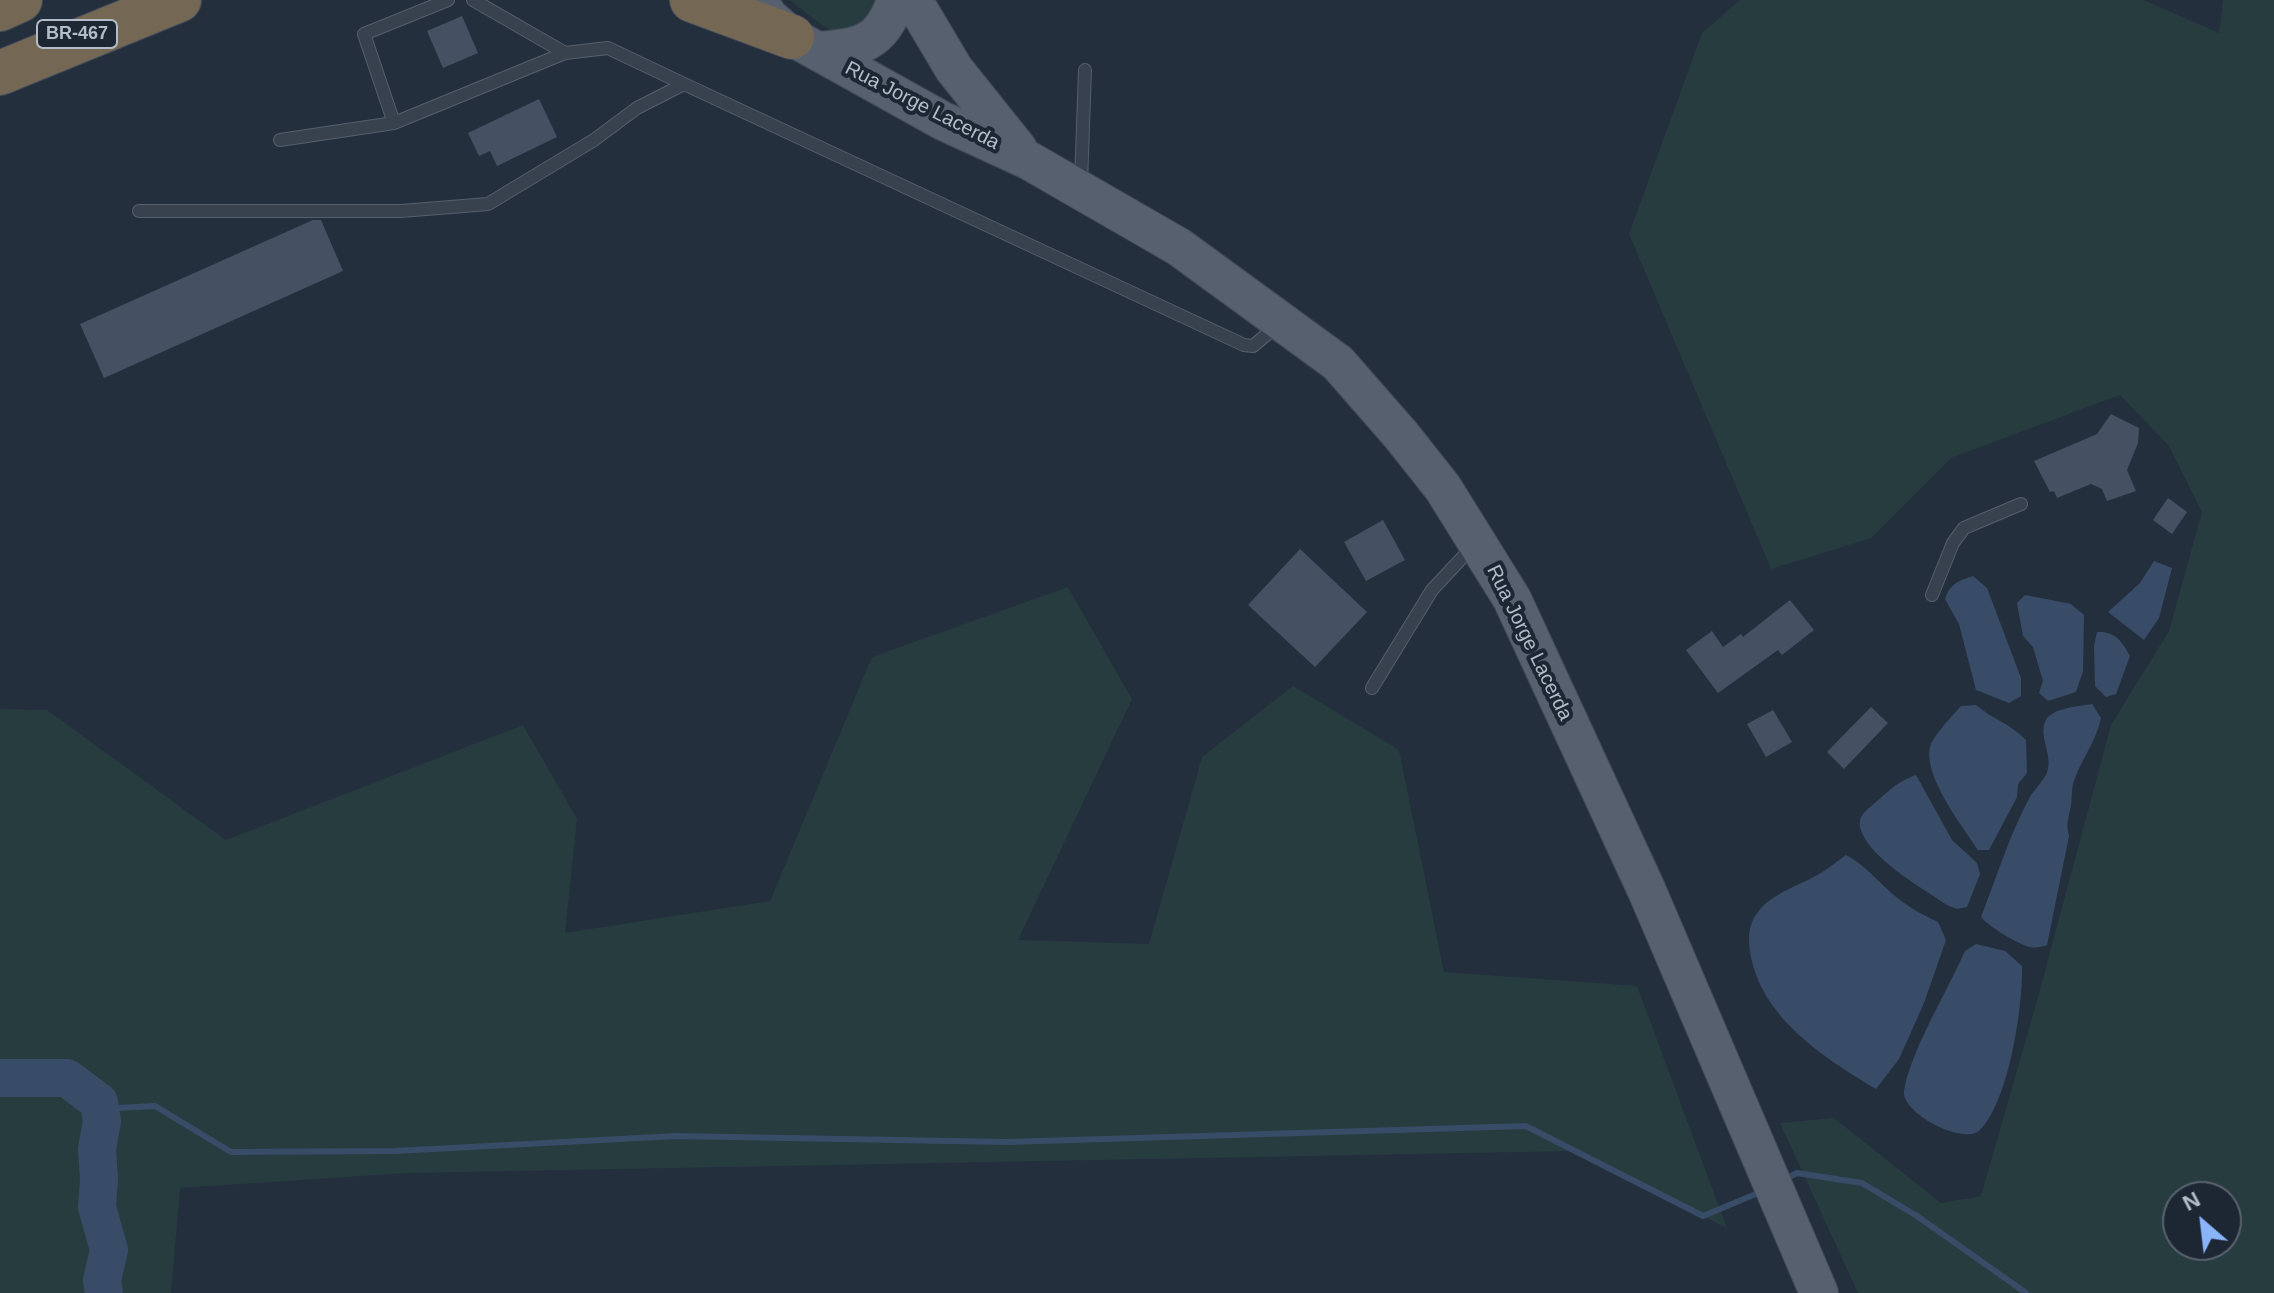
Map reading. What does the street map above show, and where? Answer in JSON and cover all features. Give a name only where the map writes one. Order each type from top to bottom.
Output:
[{"type":"highway","name":"BR-467","points":[[0,9],[20,0]]},
{"type":"highway","name":"BR-467","points":[[0,70],[154,0]]},
{"type":"highway","points":[[0,70],[179,0]]},
{"type":"highway","points":[[692,0],[804,44]]},
{"type":"main road","name":"Rua Jorge Lacerda","points":[[757,0],[769,17],[804,44],[943,121],[1028,160],[1179,247],[1338,363],[1410,446],[1443,488],[1512,599],[1647,891],[1819,1293]]},
{"type":"main road","points":[[804,44],[848,49],[869,40],[889,23],[896,0]]},
{"type":"main road","name":"Rua Jorge Lacerda","points":[[913,0],[940,47],[977,100],[1028,160]]},
{"type":"lane","points":[[394,123],[364,34],[448,0]]},
{"type":"lane","points":[[473,0],[565,53]]},
{"type":"lane","points":[[280,140],[394,123],[565,53],[613,49],[1244,345],[1253,346],[1283,322]]},
{"type":"lane","points":[[1081,190],[1085,70]]},
{"type":"lane","points":[[139,211],[401,211],[488,204],[594,140],[637,108],[684,84]]},
{"type":"lane","points":[[1932,595],[1953,543],[1964,528],[2021,504]]},
{"type":"lane","points":[[1372,688],[1432,590],[1477,541]]},
{"type":"green space","points":[[789,0],[879,0],[866,23],[833,33]]},
{"type":"green space","points":[[1740,0],[2144,0],[2219,33],[2223,0],[2274,0],[2274,1293],[1858,1293],[1780,1123],[1834,1118],[1941,1203],[1981,1196],[2111,725],[2169,631],[2202,512],[2169,446],[2120,395],[1951,458],[1871,538],[1771,569],[1629,234],[1702,33]]},
{"type":"green space","points":[[1068,587],[1132,699],[1018,940],[1149,944],[1202,757],[1293,686],[1399,750],[1444,972],[1637,986],[1727,1228],[1573,1151],[407,1173],[180,1188],[171,1293],[0,1293],[0,709],[47,710],[226,840],[523,725],[577,819],[565,933],[770,901],[872,657]]},
{"type":"water","points":[[2154,561],[2172,568],[2159,618],[2144,640],[2108,612],[2140,583]]},
{"type":"water","points":[[1973,576],[1987,588],[2021,678],[2021,696],[2009,703],[1976,690],[1959,624],[1945,599],[1955,584]]},
{"type":"water","points":[[2025,595],[2071,604],[2084,615],[2083,671],[2076,692],[2048,701],[2039,693],[2043,681],[2033,647],[2023,636],[2017,603]]},
{"type":"water","points":[[2097,632],[2109,633],[2117,638],[2130,656],[2116,694],[2106,697],[2095,686],[2094,646]]},
{"type":"water","points":[[2092,704],[2101,718],[2073,782],[2069,836],[2047,945],[2029,947],[1989,925],[1981,917],[2017,824],[2031,795],[2046,775],[2049,761],[2043,733],[2046,720],[2060,710]]},
{"type":"water","points":[[1976,705],[2026,740],[2027,773],[2018,784],[2017,797],[1989,850],[1978,850],[1954,815],[1938,786],[1929,759],[1932,742],[1948,720],[1961,706]]},
{"type":"water","points":[[1916,775],[1952,840],[1977,863],[1980,874],[1967,907],[1957,909],[1947,905],[1897,871],[1873,849],[1860,827],[1867,810],[1894,786]]},
{"type":"water","points":[[1846,855],[1903,902],[1938,922],[1946,940],[1924,1003],[1899,1059],[1876,1089],[1816,1049],[1781,1016],[1756,976],[1750,952],[1751,926],[1764,905]]},
{"type":"water","points":[[1976,944],[2005,951],[2022,966],[2022,983],[2017,1028],[1999,1098],[1980,1130],[1961,1134],[1935,1125],[1912,1109],[1904,1091],[1930,1021],[1965,951]]},
{"type":"building","points":[[462,16],[478,53],[443,68],[427,31]]},
{"type":"building","points":[[539,99],[557,137],[497,166],[490,151],[479,156],[468,133]]},
{"type":"building","points":[[313,220],[321,220],[343,271],[104,378],[80,324]]},
{"type":"building","points":[[2111,414],[2139,428],[2138,443],[2127,470],[2136,491],[2107,501],[2102,489],[2091,484],[2057,498],[2054,491],[2050,492],[2034,461],[2097,434]]},
{"type":"building","points":[[2168,498],[2187,512],[2172,534],[2153,520]]},
{"type":"building","points":[[1383,520],[1405,560],[1366,581],[1344,542]]},
{"type":"building","points":[[1300,549],[1367,612],[1315,667],[1248,605]]},
{"type":"building","points":[[1790,600],[1814,630],[1782,655],[1778,650],[1718,693],[1686,650],[1712,631],[1723,647],[1741,634],[1743,637]]},
{"type":"building","points":[[1871,707],[1888,723],[1844,769],[1827,752]]},
{"type":"building","points":[[1773,710],[1792,742],[1766,757],[1747,724]]},
{"type":"waterway","points":[[0,1078],[67,1078],[99,1102],[102,1121],[97,1149],[97,1207],[109,1250],[102,1280],[104,1293]]},
{"type":"waterway","points":[[99,1109],[155,1106],[231,1152],[395,1151],[676,1136],[1007,1142],[1526,1126],[1703,1216],[1763,1191]]},
{"type":"waterway","points":[[1783,1180],[1797,1173],[1862,1183],[1917,1216],[2026,1293]]}]
